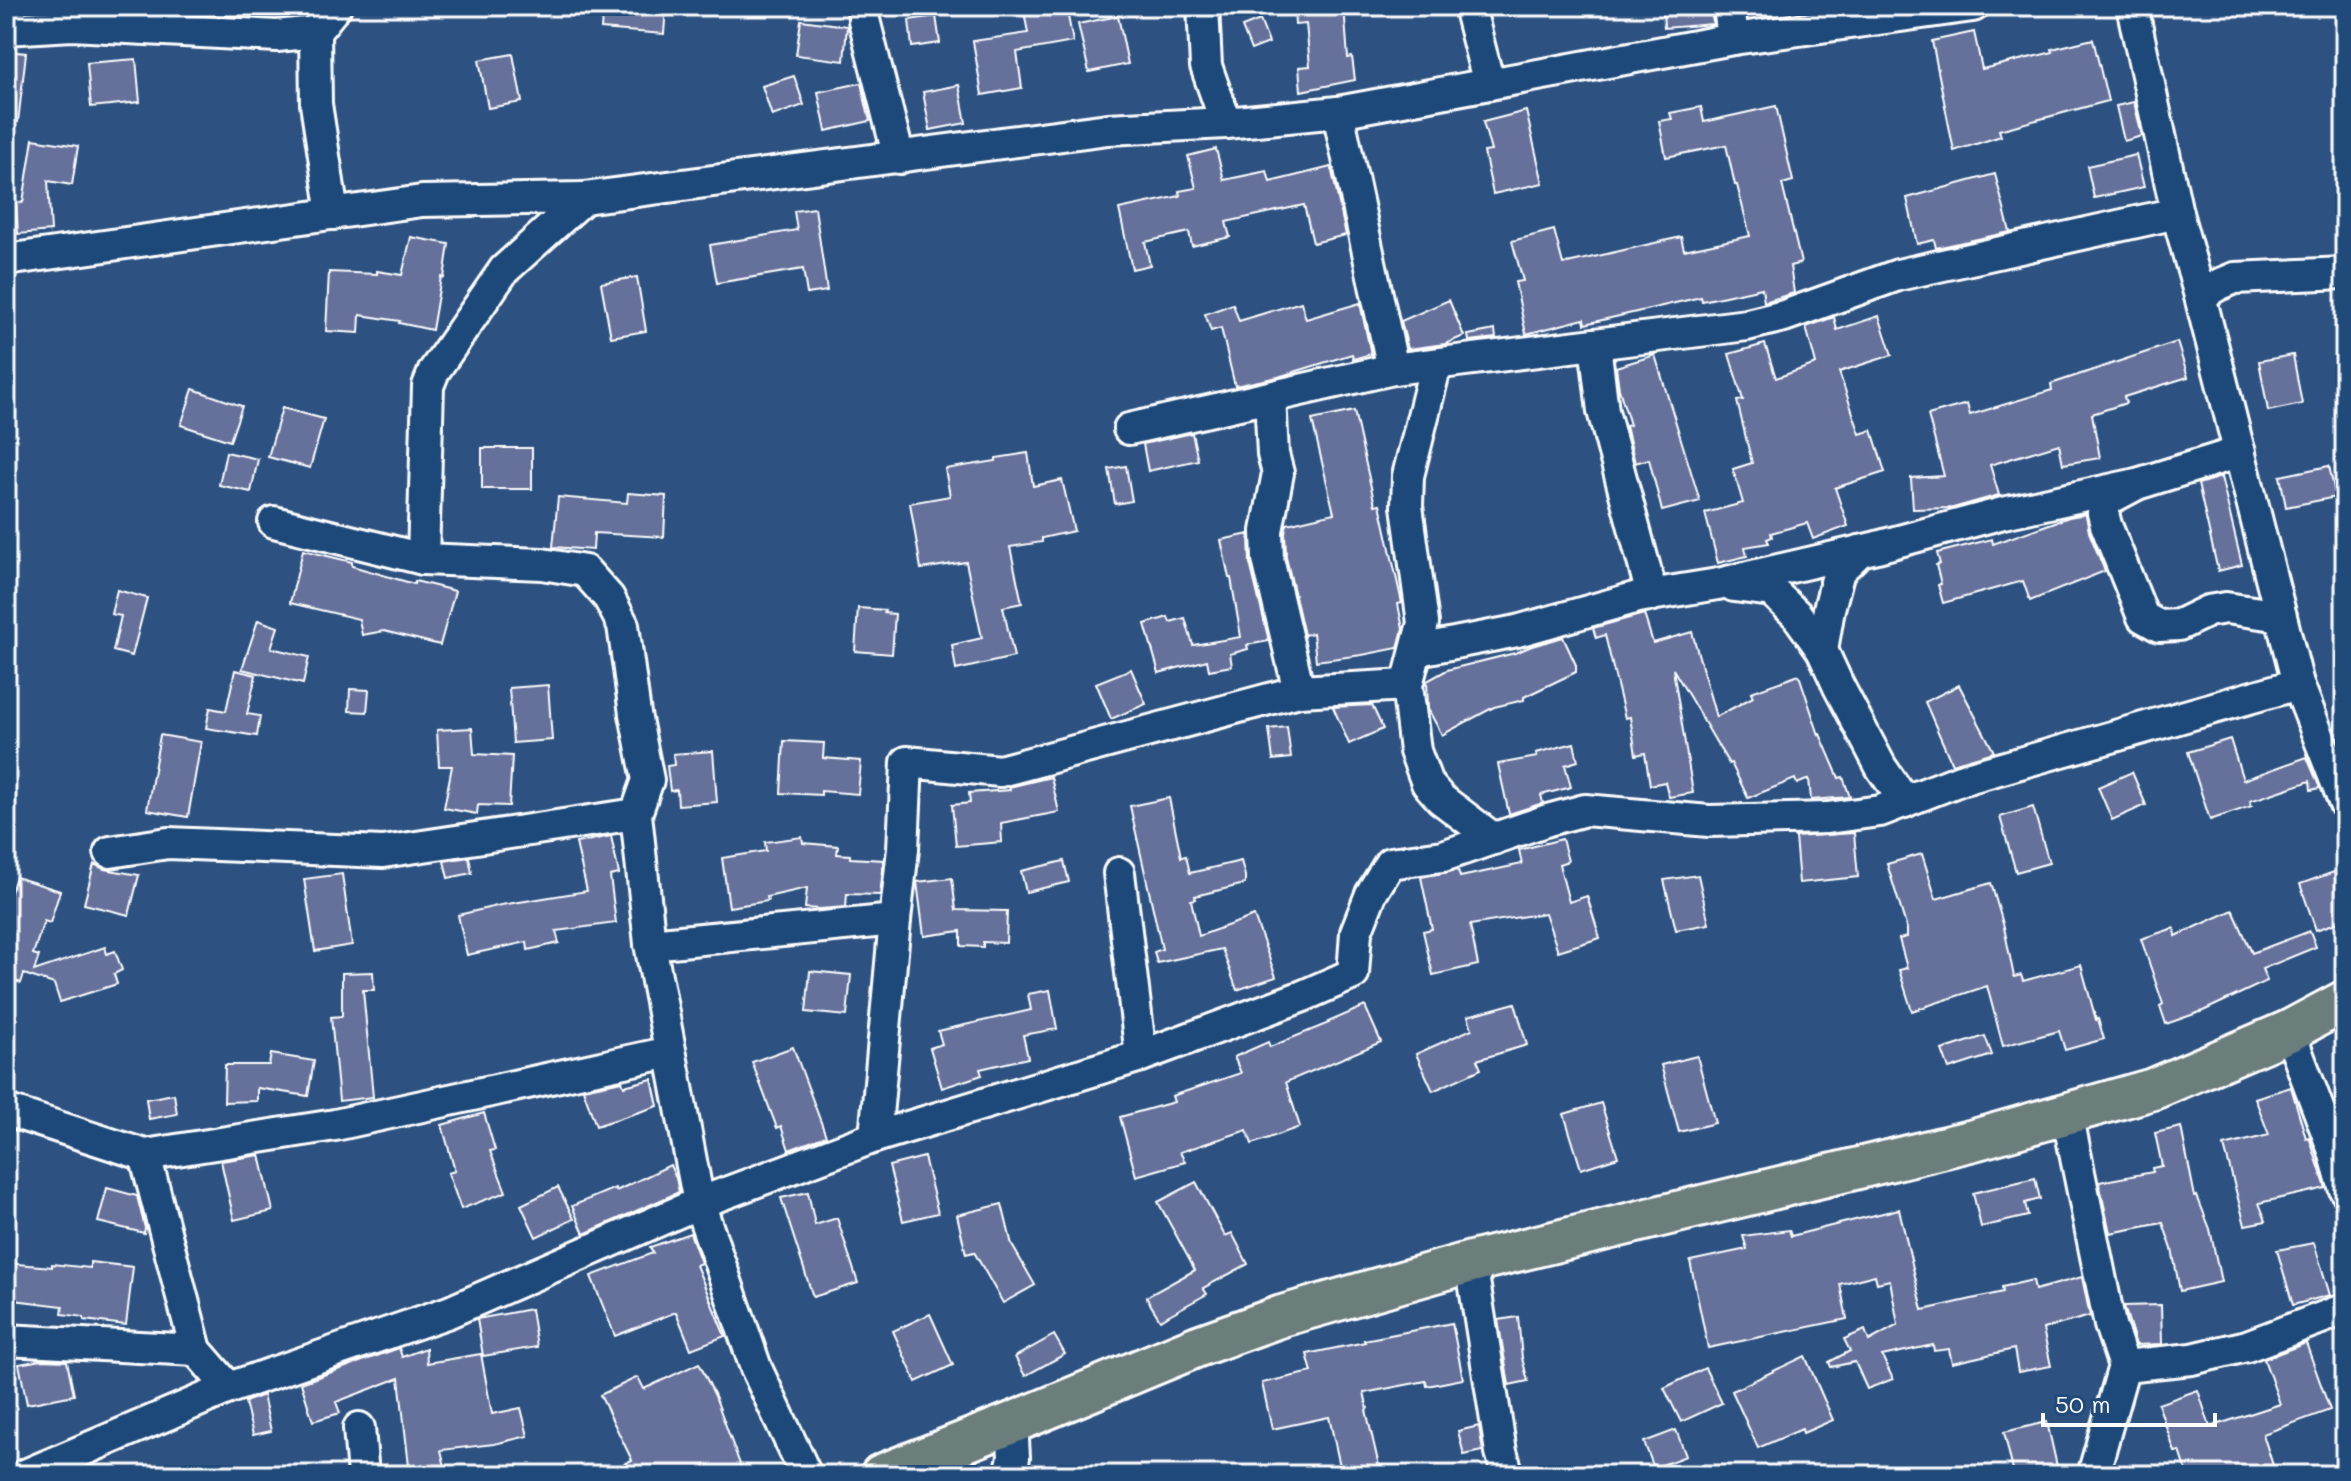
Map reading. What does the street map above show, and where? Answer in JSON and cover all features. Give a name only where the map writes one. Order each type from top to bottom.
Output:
[{"type":"main road","points":[[881,1475],[1198,1346],[1282,1316],[1471,1262],[1974,1140],[2153,1089],[2289,1031],[2345,1001]]},
{"type":"street","points":[[333,214],[316,104],[315,32],[336,6]]},
{"type":"street","points":[[1203,6],[1206,66],[1226,123]]},
{"type":"street","points":[[1469,6],[1489,84]]},
{"type":"street","points":[[1729,6],[1733,39]]},
{"type":"street","points":[[6,260],[422,201],[584,198],[1108,129],[1226,123],[1338,112],[1733,39],[1973,6]]},
{"type":"street","points":[[2132,6],[2177,213],[2298,684],[2345,804]]},
{"type":"street","points":[[855,11],[899,158]]},
{"type":"street","points":[[6,29],[72,25],[277,36],[315,32]]},
{"type":"street","points":[[1338,112],[1393,369]]},
{"type":"street","points":[[423,559],[428,386],[434,371],[504,270],[584,198]]},
{"type":"street","points":[[1129,429],[1393,369],[1747,325],[1784,316],[1898,275],[2177,213]]},
{"type":"street","points":[[2200,296],[2235,278],[2345,273]]},
{"type":"street","points":[[1595,344],[1603,411],[1652,595]]},
{"type":"street","points":[[1436,364],[1408,476],[1407,506],[1423,623],[1407,685],[1415,751],[1427,783],[1441,799],[1494,839]]},
{"type":"street","points":[[1270,397],[1273,454],[1278,473],[1267,531],[1268,559],[1299,691]]},
{"type":"street","points":[[1418,650],[1517,631],[1652,595],[1718,584],[1860,551],[2003,513],[2137,484],[2240,452]]},
{"type":"street","points":[[2137,484],[2107,500],[2103,513],[2143,617],[2159,626],[2179,625],[2208,611],[2226,608],[2281,616]]},
{"type":"street","points":[[274,522],[423,559],[542,564],[585,571],[609,598],[623,625],[648,780],[636,814],[650,944],[699,1203],[756,1368],[806,1475]]},
{"type":"street","points":[[1822,650],[1839,571],[1860,551]]},
{"type":"street","points":[[1718,584],[1772,591],[1797,615],[1822,650],[1881,767],[1905,802]]},
{"type":"street","points":[[25,1475],[229,1388],[449,1312],[699,1203],[875,1137],[1141,1056],[1303,996],[1353,974],[1356,932],[1371,894],[1390,863],[1443,856],[1585,810],[1709,821],[1827,818],[1880,811],[1960,780],[2298,684]]},
{"type":"street","points":[[875,1137],[903,849],[907,762],[1000,771],[1299,691],[1407,685]]},
{"type":"street","points":[[110,852],[168,843],[383,852],[636,814]]},
{"type":"street","points":[[1119,873],[1141,1056]]},
{"type":"street","points":[[650,944],[895,920]]},
{"type":"street","points":[[2289,1031],[2334,1151],[2345,1190]]},
{"type":"street","points":[[6,1110],[145,1155],[335,1125],[670,1052]]},
{"type":"street","points":[[2067,1113],[2110,1325],[2124,1366],[2093,1475]]},
{"type":"street","points":[[145,1155],[196,1350],[229,1388]]},
{"type":"street","points":[[1471,1262],[1501,1452],[1508,1475]]},
{"type":"street","points":[[2124,1366],[2192,1359],[2247,1346],[2345,1309]]},
{"type":"street","points":[[6,1340],[196,1350]]},
{"type":"street","points":[[1010,1475],[1014,1457],[1012,1423]]},
{"type":"street","points":[[359,1428],[363,1475]]},
{"type":"building","points":[[603,6],[666,6],[664,34],[601,29]]},
{"type":"building","points":[[1023,6],[1066,6],[1073,42],[1017,52],[1022,88],[982,95],[973,41],[1028,33]]},
{"type":"building","points":[[1294,6],[1344,6],[1348,58],[1352,57],[1355,80],[1301,91],[1299,67],[1310,66],[1306,24],[1295,25]]},
{"type":"building","points":[[1711,8],[1713,24],[1664,28],[1663,10]]},
{"type":"building","points":[[936,16],[940,43],[912,47],[909,20]]},
{"type":"building","points":[[1118,16],[1128,64],[1089,72],[1078,24]]},
{"type":"building","points":[[801,20],[847,26],[844,61],[796,55]]},
{"type":"building","points":[[1260,20],[1269,43],[1251,50],[1242,27]]},
{"type":"building","points":[[1974,32],[1982,69],[2093,39],[2108,101],[1999,130],[2001,136],[1954,151],[1932,41]]},
{"type":"building","points":[[6,51],[26,53],[18,122],[6,121]]},
{"type":"building","points":[[513,54],[522,102],[488,108],[479,60]]},
{"type":"building","points":[[136,59],[140,102],[91,107],[87,63]]},
{"type":"building","points":[[794,76],[804,105],[772,116],[762,86]]},
{"type":"building","points":[[861,83],[870,121],[826,131],[818,92]]},
{"type":"building","points":[[959,85],[966,123],[930,130],[923,92]]},
{"type":"building","points":[[2134,102],[2142,136],[2124,141],[2116,106]]},
{"type":"building","points":[[1776,106],[1793,181],[1782,184],[1801,263],[1790,266],[1794,293],[1764,302],[1762,288],[1702,301],[1701,297],[1585,324],[1584,319],[1526,334],[1515,282],[1523,281],[1512,241],[1554,230],[1563,264],[1681,237],[1684,250],[1750,236],[1726,145],[1666,157],[1659,121],[1672,119],[1670,113],[1701,107],[1704,122]]},
{"type":"building","points":[[1526,111],[1543,183],[1493,194],[1484,152],[1491,151],[1483,122]]},
{"type":"building","points":[[33,139],[78,146],[72,185],[48,181],[51,231],[18,234],[16,203],[23,202]]},
{"type":"building","points":[[1216,149],[1224,180],[1267,171],[1270,182],[1331,167],[1346,235],[1313,243],[1304,205],[1226,222],[1230,237],[1192,246],[1189,232],[1145,242],[1150,265],[1132,269],[1119,209],[1180,196],[1179,191],[1196,188],[1188,156]]},
{"type":"building","points":[[2136,155],[2144,187],[2094,198],[2087,166]]},
{"type":"building","points":[[1995,174],[2010,232],[1936,248],[1934,240],[1917,244],[1907,198]]},
{"type":"building","points":[[815,208],[827,291],[807,294],[803,269],[717,283],[710,245],[797,230],[794,211]]},
{"type":"building","points":[[411,237],[449,244],[432,330],[360,315],[359,333],[326,331],[329,272],[377,274],[377,271],[402,275]]},
{"type":"building","points":[[637,277],[646,331],[611,337],[601,283]]},
{"type":"building","points":[[1449,300],[1464,336],[1445,344],[1408,349],[1401,321]]},
{"type":"building","points":[[1301,302],[1306,319],[1360,303],[1371,354],[1353,359],[1352,354],[1278,377],[1235,386],[1221,328],[1211,331],[1205,314],[1233,304],[1239,321]]},
{"type":"building","points":[[1879,316],[1892,355],[1839,372],[1860,434],[1872,430],[1885,472],[1835,488],[1848,526],[1813,539],[1807,523],[1771,533],[1772,537],[1767,539],[1769,543],[1745,547],[1747,556],[1718,563],[1705,513],[1743,503],[1733,469],[1752,463],[1737,401],[1743,400],[1729,354],[1765,344],[1776,378],[1816,364],[1806,327],[1834,317],[1837,330]]},
{"type":"building","points":[[1495,330],[1496,338],[1469,341],[1468,335]]},
{"type":"building","points":[[2177,342],[2188,377],[2124,397],[2126,403],[2092,414],[2100,458],[2063,464],[2059,444],[1990,465],[1999,495],[1953,508],[1913,509],[1911,478],[1944,476],[1928,415],[1967,404],[1970,415],[2052,390],[2051,384]]},
{"type":"building","points":[[1655,355],[1700,501],[1662,511],[1649,459],[1635,463],[1626,426],[1630,425],[1616,367]]},
{"type":"building","points":[[2293,355],[2302,404],[2268,411],[2259,361]]},
{"type":"building","points":[[193,389],[242,406],[230,441],[181,425]]},
{"type":"building","points":[[282,408],[324,419],[310,468],[268,457]]},
{"type":"building","points":[[1354,411],[1375,505],[1380,504],[1402,603],[1398,604],[1403,629],[1398,648],[1316,661],[1313,633],[1304,635],[1286,557],[1285,532],[1287,524],[1334,513],[1312,420]]},
{"type":"building","points":[[1192,433],[1198,460],[1148,471],[1143,444]]},
{"type":"building","points":[[482,448],[532,448],[532,489],[482,489]]},
{"type":"building","points":[[226,452],[258,459],[251,492],[219,485]]},
{"type":"building","points":[[1028,453],[1033,486],[1062,480],[1074,531],[1042,538],[1042,542],[1010,547],[1022,603],[1003,607],[1014,657],[956,670],[952,645],[982,638],[966,562],[921,569],[910,503],[950,496],[945,469]]},
{"type":"building","points":[[1126,466],[1132,501],[1115,504],[1109,469]]},
{"type":"building","points":[[2329,466],[2336,497],[2286,507],[2280,476]]},
{"type":"building","points":[[2221,477],[2242,565],[2218,571],[2198,484]]},
{"type":"building","points":[[628,493],[666,496],[664,537],[594,533],[593,550],[553,547],[558,497],[627,503]]},
{"type":"building","points":[[2086,514],[2089,532],[2105,571],[2030,601],[2023,581],[1943,603],[1938,585],[1941,584],[1936,565],[1940,564],[1937,553],[1992,539],[1993,544]]},
{"type":"building","points":[[1249,534],[1250,563],[1269,641],[1247,645],[1248,649],[1230,654],[1232,666],[1209,670],[1207,660],[1159,673],[1145,624],[1168,617],[1170,622],[1185,618],[1193,645],[1241,637],[1221,540]]},
{"type":"building","points":[[303,550],[352,562],[352,566],[414,584],[415,581],[455,591],[440,645],[384,631],[362,635],[359,619],[290,603]]},
{"type":"building","points":[[117,590],[147,598],[132,656],[113,651],[121,616],[111,614]]},
{"type":"building","points":[[858,608],[895,614],[892,654],[855,651]]},
{"type":"building","points":[[1644,614],[1653,643],[1692,632],[1716,717],[1753,697],[1751,692],[1799,675],[1819,735],[1839,778],[1843,777],[1850,797],[1811,800],[1809,779],[1797,784],[1795,779],[1748,798],[1731,763],[1673,669],[1693,793],[1669,797],[1665,782],[1650,785],[1645,753],[1636,755],[1630,717],[1625,718],[1605,635],[1596,638],[1593,628]]},
{"type":"building","points":[[258,620],[278,627],[271,648],[309,657],[303,684],[242,669]]},
{"type":"building","points":[[1563,637],[1576,665],[1576,672],[1524,697],[1524,700],[1494,707],[1442,735],[1428,709],[1427,681],[1447,670]]},
{"type":"building","points":[[1131,669],[1146,704],[1111,719],[1096,683]]},
{"type":"building","points":[[235,670],[256,675],[247,714],[260,716],[257,736],[206,728],[210,708],[226,711]]},
{"type":"building","points":[[548,685],[552,740],[513,743],[509,688]]},
{"type":"building","points":[[1959,685],[1994,752],[1952,764],[1925,702]]},
{"type":"building","points":[[350,689],[369,690],[367,712],[349,711]]},
{"type":"building","points":[[1372,705],[1383,729],[1349,744],[1333,707]]},
{"type":"building","points":[[1287,727],[1291,758],[1273,760],[1269,729]]},
{"type":"building","points":[[472,728],[474,754],[512,756],[509,806],[478,805],[477,814],[444,808],[452,766],[439,766],[437,730]]},
{"type":"building","points":[[160,735],[201,742],[188,817],[147,810]]},
{"type":"building","points":[[2230,739],[2243,780],[2307,757],[2320,788],[2311,790],[2310,781],[2250,801],[2252,806],[2210,820],[2188,752]]},
{"type":"building","points":[[784,741],[824,743],[823,758],[861,761],[858,794],[821,791],[821,795],[781,793]]},
{"type":"building","points":[[1574,743],[1578,761],[1565,765],[1571,787],[1541,795],[1543,803],[1509,814],[1498,764],[1537,757],[1536,753]]},
{"type":"building","points":[[713,751],[717,802],[678,805],[677,790],[670,791],[667,766],[674,765],[673,754]]},
{"type":"building","points":[[2132,772],[2146,805],[2112,820],[2098,787]]},
{"type":"building","points":[[1051,777],[1059,812],[1001,823],[1002,842],[956,846],[952,805],[970,803],[969,793],[1010,790],[1009,787]]},
{"type":"building","points":[[1169,798],[1181,857],[1186,856],[1190,873],[1241,861],[1245,876],[1245,884],[1195,896],[1196,899],[1191,900],[1199,936],[1254,916],[1276,977],[1237,990],[1222,949],[1157,963],[1154,952],[1162,949],[1130,806]]},
{"type":"building","points":[[2033,807],[2049,863],[2016,872],[2000,817]]},
{"type":"building","points":[[1854,833],[1858,877],[1799,883],[1795,837]]},
{"type":"building","points":[[611,836],[619,874],[610,876],[616,923],[556,931],[559,943],[528,950],[527,942],[467,955],[458,915],[587,891],[576,843]]},
{"type":"building","points":[[802,837],[803,843],[838,846],[837,854],[850,855],[850,858],[884,860],[880,895],[847,894],[846,907],[805,908],[807,888],[767,897],[768,901],[729,907],[722,858],[766,851],[765,842]]},
{"type":"building","points":[[1562,839],[1568,861],[1559,864],[1569,902],[1587,896],[1600,938],[1558,951],[1545,913],[1470,925],[1478,965],[1433,975],[1423,931],[1432,929],[1421,877],[1458,870],[1460,877],[1522,864],[1519,850]]},
{"type":"building","points":[[1922,854],[1936,899],[1991,883],[2014,977],[2021,975],[2023,981],[2081,965],[2104,1039],[2065,1050],[2059,1031],[2003,1046],[1987,986],[1912,1011],[1899,970],[1907,968],[1899,939],[1907,937],[1907,929],[1887,864]]},
{"type":"building","points":[[469,857],[472,873],[448,878],[444,861]]},
{"type":"building","points":[[1064,861],[1069,882],[1026,892],[1021,871]]},
{"type":"building","points":[[94,864],[104,869],[139,875],[129,915],[84,904]]},
{"type":"building","points":[[2334,872],[2345,902],[2345,920],[2316,930],[2300,884]]},
{"type":"building","points":[[342,874],[352,945],[315,951],[304,879]]},
{"type":"building","points":[[1698,875],[1709,924],[1676,930],[1664,880]]},
{"type":"building","points":[[16,877],[60,891],[50,923],[44,921],[33,954],[39,956],[34,971],[105,947],[107,954],[115,951],[122,970],[114,974],[117,984],[60,1002],[54,984],[24,974],[21,983],[6,978],[6,907]]},
{"type":"building","points":[[952,878],[956,910],[1007,911],[1006,943],[983,942],[983,947],[961,946],[961,931],[924,936],[917,882]]},
{"type":"building","points":[[2233,910],[2252,953],[2310,931],[2316,947],[2262,969],[2267,981],[2203,1011],[2166,1024],[2160,1006],[2163,1004],[2141,939],[2174,928],[2176,936]]},
{"type":"building","points":[[810,971],[851,975],[847,1016],[806,1012]]},
{"type":"building","points":[[373,972],[374,990],[363,990],[373,1097],[339,1101],[331,1017],[342,1016],[342,973]]},
{"type":"building","points":[[1050,990],[1057,1029],[1023,1035],[1028,1058],[980,1069],[982,1075],[942,1088],[930,1048],[942,1044],[938,1031],[1031,1010],[1028,994]]},
{"type":"building","points":[[1515,1003],[1527,1045],[1477,1060],[1481,1069],[1433,1091],[1416,1054],[1472,1029],[1468,1016]]},
{"type":"building","points":[[1365,1006],[1381,1042],[1286,1082],[1300,1127],[1252,1144],[1247,1130],[1180,1152],[1185,1162],[1136,1176],[1120,1117],[1174,1102],[1172,1096],[1241,1073],[1234,1057],[1268,1042],[1270,1047]]},
{"type":"building","points":[[1985,1036],[1992,1055],[1949,1069],[1942,1050]]},
{"type":"building","points":[[793,1047],[826,1136],[789,1150],[781,1126],[777,1128],[752,1062]]},
{"type":"building","points":[[271,1054],[314,1061],[308,1096],[257,1088],[257,1101],[224,1102],[225,1065],[269,1065]]},
{"type":"building","points":[[1697,1056],[1715,1123],[1679,1132],[1661,1065]]},
{"type":"building","points":[[652,1079],[658,1106],[596,1126],[583,1089],[622,1081],[624,1086]]},
{"type":"building","points":[[2291,1087],[2306,1138],[2309,1137],[2326,1188],[2259,1203],[2266,1221],[2245,1225],[2224,1146],[2269,1135],[2255,1098]]},
{"type":"building","points":[[174,1094],[177,1114],[149,1119],[146,1099]]},
{"type":"building","points":[[1601,1103],[1618,1157],[1581,1169],[1564,1114]]},
{"type":"building","points":[[484,1113],[495,1150],[490,1151],[506,1192],[461,1209],[448,1173],[455,1171],[442,1125]]},
{"type":"building","points":[[2181,1127],[2195,1197],[2210,1229],[2221,1282],[2180,1291],[2172,1249],[2163,1223],[2110,1233],[2099,1182],[2153,1172],[2152,1168],[2162,1166],[2155,1133]]},
{"type":"building","points":[[260,1155],[273,1211],[234,1220],[221,1161]]},
{"type":"building","points":[[924,1157],[938,1213],[903,1221],[889,1166]]},
{"type":"building","points":[[670,1165],[679,1192],[584,1234],[572,1206],[615,1188],[616,1191]]},
{"type":"building","points":[[2035,1178],[2040,1199],[2025,1203],[2028,1216],[1981,1227],[1973,1193]]},
{"type":"building","points":[[1196,1182],[1225,1236],[1232,1233],[1248,1264],[1203,1288],[1207,1294],[1160,1320],[1146,1297],[1195,1270],[1158,1202]]},
{"type":"building","points":[[558,1187],[574,1219],[536,1237],[521,1205]]},
{"type":"building","points":[[107,1188],[137,1196],[144,1233],[98,1222]]},
{"type":"building","points":[[808,1192],[815,1225],[837,1218],[858,1283],[813,1297],[781,1198]]},
{"type":"building","points":[[1002,1204],[1012,1245],[1035,1285],[1003,1303],[974,1252],[966,1254],[957,1215]]},
{"type":"building","points":[[1899,1209],[1923,1310],[2003,1292],[2002,1287],[2033,1280],[2035,1290],[2082,1277],[2090,1316],[2043,1329],[2051,1366],[2018,1372],[2014,1349],[1952,1363],[1949,1349],[1934,1351],[1933,1345],[1882,1356],[1893,1379],[1867,1389],[1855,1362],[1831,1367],[1829,1362],[1850,1351],[1844,1339],[1865,1330],[1869,1341],[1898,1325],[1890,1280],[1877,1283],[1875,1275],[1840,1284],[1847,1319],[1708,1348],[1690,1261],[1747,1249],[1743,1236],[1789,1230],[1791,1236]]},
{"type":"building","points":[[690,1233],[701,1263],[696,1265],[725,1336],[691,1349],[676,1312],[615,1336],[591,1276],[653,1253],[650,1247]]},
{"type":"building","points":[[2314,1243],[2330,1295],[2293,1305],[2277,1250]]},
{"type":"building","points":[[90,1262],[133,1267],[126,1325],[62,1314],[63,1306],[6,1299],[6,1263],[90,1268]]},
{"type":"building","points":[[2161,1305],[2162,1344],[2136,1345],[2124,1306]]},
{"type":"building","points":[[531,1309],[537,1347],[483,1356],[477,1319]]},
{"type":"building","points":[[930,1314],[953,1365],[916,1382],[893,1331]]},
{"type":"building","points":[[1518,1317],[1528,1381],[1509,1385],[1498,1320]]},
{"type":"building","points":[[1452,1323],[1463,1379],[1427,1386],[1426,1381],[1364,1393],[1379,1466],[1342,1475],[1329,1417],[1272,1429],[1262,1383],[1312,1372],[1307,1354]]},
{"type":"building","points":[[1054,1335],[1065,1354],[1025,1376],[1015,1357]]},
{"type":"building","points":[[2306,1343],[2330,1410],[2263,1434],[2276,1475],[2188,1475],[2180,1451],[2175,1452],[2158,1404],[2198,1390],[2210,1427],[2280,1404],[2264,1359]]},
{"type":"building","points":[[399,1348],[402,1357],[426,1348],[427,1363],[481,1354],[492,1414],[521,1408],[528,1436],[494,1444],[441,1450],[447,1475],[410,1475],[399,1378],[336,1402],[340,1413],[313,1421],[301,1383]]},
{"type":"building","points":[[1805,1356],[1833,1420],[1803,1433],[1802,1429],[1758,1448],[1732,1391]]},
{"type":"building","points":[[41,1360],[67,1361],[74,1395],[27,1404],[19,1364]]},
{"type":"building","points":[[699,1363],[715,1396],[742,1475],[600,1475],[632,1460],[600,1395],[638,1377],[644,1389]]},
{"type":"building","points":[[1705,1368],[1722,1403],[1681,1422],[1664,1388]]},
{"type":"building","points":[[263,1395],[271,1431],[253,1435],[245,1402]]},
{"type":"building","points":[[2047,1422],[2059,1475],[2014,1475],[2004,1432]]},
{"type":"building","points":[[1479,1426],[1483,1451],[1464,1455],[1458,1431]]},
{"type":"building","points":[[1676,1430],[1686,1456],[1654,1468],[1644,1442]]}]
